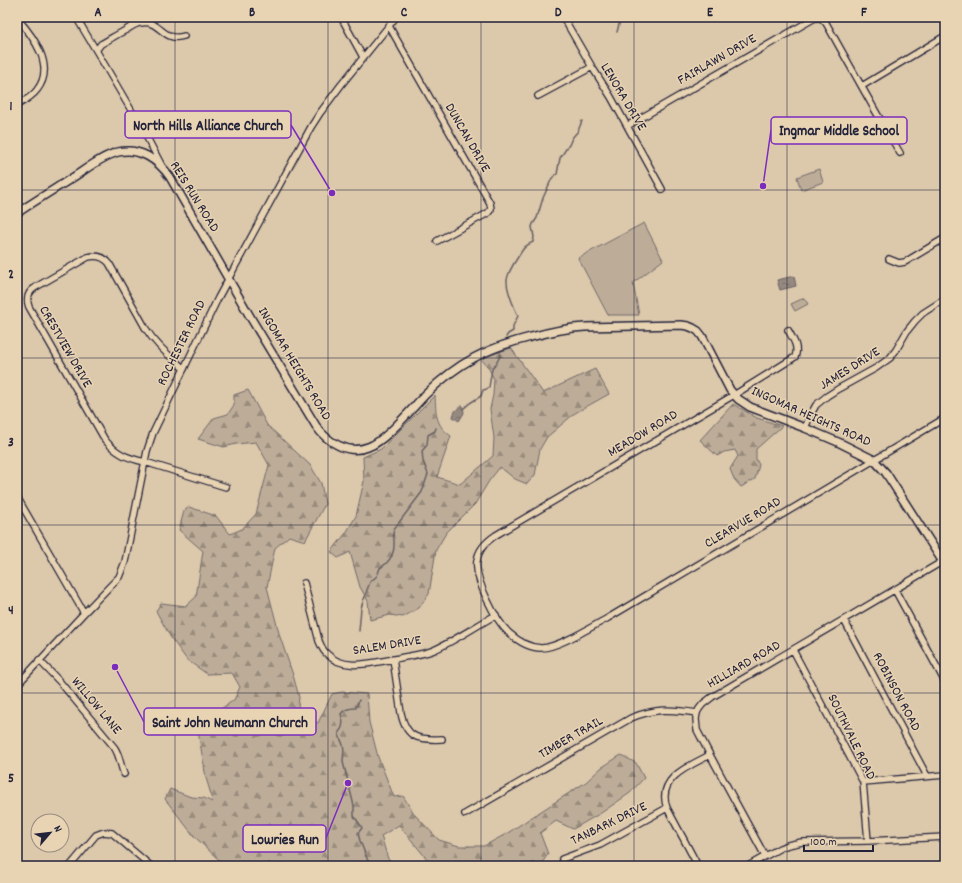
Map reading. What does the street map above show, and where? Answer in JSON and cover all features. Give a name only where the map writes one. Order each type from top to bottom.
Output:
[{"type":"main road","name":"REIS RUN ROAD","points":[[17,213],[106,157],[118,152],[137,152],[148,156],[157,162],[170,177],[228,279]]},
{"type":"main road","name":"INGOMAR HEIGHTS ROAD","points":[[228,279],[316,426],[331,442],[347,448],[363,449],[379,442],[449,373],[478,355],[500,346],[515,341],[585,326],[688,326],[698,331],[702,336],[727,385],[734,394],[750,407],[838,442],[874,460],[886,473],[944,562]]},
{"type":"street","points":[[76,17],[144,132],[165,171]]},
{"type":"street","points":[[341,17],[363,57]]},
{"type":"street","name":"ROCHESTER ROAD","points":[[17,685],[115,581],[123,566],[126,556],[147,451],[153,433],[228,279],[311,127],[363,57],[396,17]]},
{"type":"street","name":"LENORA DRIVE","points":[[563,17],[662,188]]},
{"type":"street","points":[[820,17],[826,23],[900,153]]},
{"type":"street","name":"FAIRLAWN DRIVE","points":[[627,126],[813,19],[820,17]]},
{"type":"street","points":[[17,18],[32,36],[40,51],[44,67],[43,80],[37,90],[17,105]]},
{"type":"street","points":[[97,52],[96,49],[101,44],[140,23],[155,25],[174,38],[184,36]]},
{"type":"street","name":"DUNCAN DRIVE","points":[[389,26],[490,203],[491,208],[488,213],[437,240]]},
{"type":"street","points":[[862,86],[945,36]]},
{"type":"street","points":[[538,96],[592,67]]},
{"type":"street","points":[[144,132],[149,151],[148,156]]},
{"type":"street","points":[[889,259],[905,262],[945,238]]},
{"type":"street","name":"CRESTVIEW DRIVE","points":[[145,462],[120,454],[115,451],[105,440],[29,308],[29,294],[36,286],[88,257],[97,256],[104,258],[109,263],[152,338],[184,369]]},
{"type":"street","name":"JAMES DRIVE","points":[[805,428],[816,405],[838,389],[876,368],[890,358],[915,321],[945,299]]},
{"type":"street","name":"MEADOW ROAD","points":[[496,615],[484,594],[477,574],[477,561],[481,550],[490,539],[795,357],[797,351],[788,330]]},
{"type":"street","name":"CLEARVUE ROAD","points":[[496,615],[508,632],[524,644],[534,648],[545,648],[564,641],[608,618],[945,418]]},
{"type":"street","points":[[145,462],[226,487]]},
{"type":"street","points":[[17,497],[84,613]]},
{"type":"street","name":"HILLIARD ROAD","points":[[697,713],[699,708],[712,697],[944,562]]},
{"type":"street","name":"SALEM DRIVE","points":[[304,583],[322,649],[332,659],[349,665],[393,659],[434,650],[496,615]]},
{"type":"street","points":[[895,590],[945,682]]},
{"type":"street","name":"ROBINSON ROAD","points":[[844,620],[927,776]]},
{"type":"street","name":"SOUTHVALE ROAD","points":[[793,650],[863,782],[868,841]]},
{"type":"street","points":[[393,659],[402,721],[405,727],[418,738],[424,740],[442,738]]},
{"type":"street","name":"WILLOW LANE","points":[[39,660],[60,682],[114,747],[124,774]]},
{"type":"street","name":"TIMBER TRAIL","points":[[465,814],[631,718],[646,712],[662,709],[674,709],[697,713]]},
{"type":"street","points":[[697,713],[697,730],[765,856]]},
{"type":"street","points":[[698,866],[667,808],[665,803],[665,793],[666,788],[672,779],[680,771],[710,755]]},
{"type":"street","points":[[863,782],[945,775]]},
{"type":"street","name":"TANBARK DRIVE","points":[[562,859],[600,845],[667,808]]},
{"type":"street","points":[[70,866],[96,835],[104,832],[112,833],[151,866]]},
{"type":"street","points":[[748,866],[788,845],[802,842],[868,841],[945,837]]},
{"type":"green space","points":[[819,169],[823,182],[801,190],[797,177]]},
{"type":"green space","points":[[644,223],[663,260],[633,283],[639,315],[608,315],[578,258]]},
{"type":"green space","points":[[804,298],[808,304],[795,311],[791,304]]},
{"type":"green space","points":[[511,348],[543,393],[595,369],[609,394],[575,413],[547,437],[540,449],[535,475],[527,484],[515,479],[500,467],[489,481],[475,504],[446,533],[436,550],[429,594],[419,608],[403,617],[390,615],[370,620],[368,601],[360,587],[350,552],[338,558],[331,552],[346,533],[356,516],[364,481],[363,457],[381,449],[435,395],[437,418],[442,427],[451,436],[437,477],[460,484],[493,456],[494,438],[490,409],[494,379],[488,367],[481,359]]},
{"type":"green space","points":[[248,390],[267,425],[310,465],[321,483],[325,504],[305,541],[289,536],[275,548],[267,587],[280,637],[299,697],[297,718],[318,723],[332,694],[342,692],[367,694],[369,722],[378,757],[394,797],[403,796],[415,815],[439,840],[459,846],[484,846],[506,834],[586,782],[601,768],[621,755],[636,763],[644,778],[630,793],[601,813],[573,829],[556,821],[540,833],[548,854],[540,866],[419,866],[427,859],[399,825],[381,836],[388,859],[395,866],[223,866],[220,861],[194,836],[165,799],[170,789],[191,797],[204,798],[212,802],[206,778],[197,725],[234,700],[240,687],[232,673],[207,674],[187,660],[171,638],[156,611],[161,603],[186,606],[196,597],[203,551],[179,530],[184,511],[189,507],[216,516],[230,534],[242,529],[256,514],[269,465],[256,442],[224,447],[198,439],[214,418],[228,414],[234,405],[234,395]]},
{"type":"green space","points":[[733,404],[757,418],[782,426],[756,449],[756,459],[759,465],[755,479],[741,487],[734,479],[730,469],[738,456],[735,450],[724,452],[717,456],[700,440]]},
{"type":"water","points":[[794,276],[796,286],[780,290],[777,280]]},
{"type":"water","points":[[462,406],[464,413],[459,421],[453,417],[456,410]]},
{"type":"waterway","points":[[617,32],[621,17]]},
{"type":"waterway","points":[[506,337],[513,331],[513,326],[518,316],[508,289],[507,280],[509,274],[523,250],[527,245],[533,242],[534,237],[532,227],[537,218],[543,198],[552,178],[557,174],[560,158],[578,131],[582,121]]},
{"type":"waterway","points":[[463,409],[481,396],[483,390],[489,387],[492,369],[501,354]]},
{"type":"waterway","points":[[359,631],[361,608],[370,582],[377,576],[380,568],[387,563],[393,553],[394,529],[422,492],[428,474],[423,461],[422,451],[427,445],[428,435],[435,431],[436,428]]},
{"type":"waterway","points":[[359,700],[356,708],[347,709],[341,714],[343,723],[339,734],[344,747],[343,762],[354,806],[354,816],[362,828],[358,833],[370,866]]},
{"type":"place","name":"Ingmar Middle School","points":[[763,186]]},
{"type":"place","name":"North Hills Alliance Church","points":[[332,193]]},
{"type":"place","name":"Saint John Neumann Church","points":[[115,667]]},
{"type":"place","name":"Lowries Run","points":[[348,783]]}]
